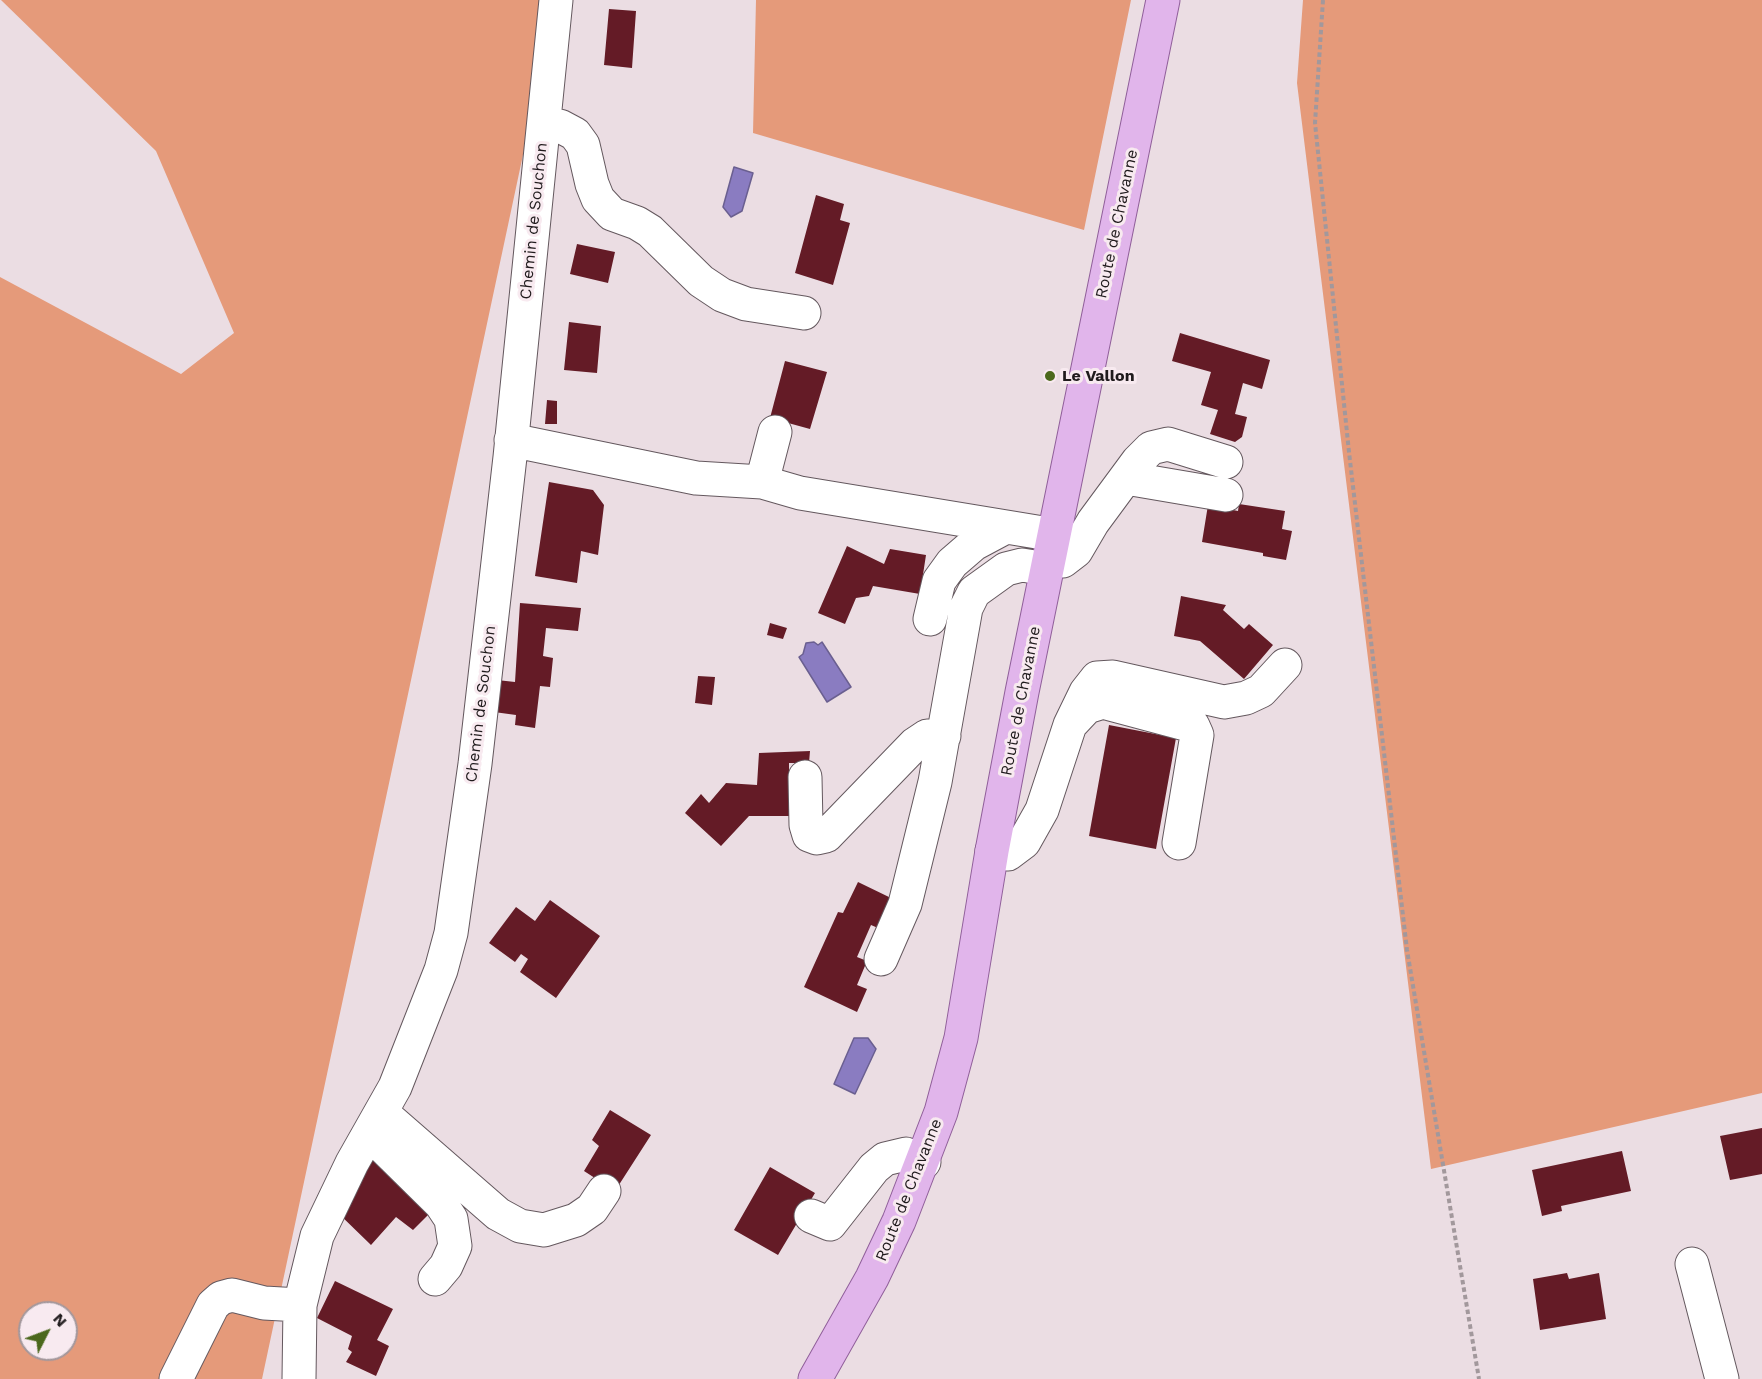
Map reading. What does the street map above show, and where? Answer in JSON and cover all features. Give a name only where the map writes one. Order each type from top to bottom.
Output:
[{"type":"main road","name":"Route de Chavanne","points":[[815,1379],[872,1278],[924,1162],[941,1112],[961,1038],[992,851],[1163,0]]},
{"type":"street","name":"Chemin de Souchon","points":[[299,1379],[300,1305],[317,1236],[395,1087],[441,970],[451,933],[475,764],[512,440],[556,0]]},
{"type":"street","points":[[544,124],[568,130],[583,145],[598,199],[612,214],[637,223],[650,231],[701,281],[722,295],[746,304],[804,313]]},
{"type":"street","points":[[762,482],[775,432]]},
{"type":"street","points":[[512,440],[696,478],[762,482],[800,493],[1004,528],[1063,561],[1076,552],[1093,522],[1151,448],[1167,444],[1226,462]]},
{"type":"street","points":[[1126,478],[1226,495]]},
{"type":"street","points":[[930,619],[939,581],[952,563],[990,533],[1004,528]]},
{"type":"street","points":[[881,959],[905,904],[944,736],[966,608],[974,592],[1006,569],[1051,554]]},
{"type":"street","points":[[992,851],[1008,854],[1024,842],[1042,810],[1070,725],[1086,692],[1097,678],[1113,677],[1224,702],[1246,698],[1262,691],[1285,664]]},
{"type":"street","points":[[1070,725],[1087,707],[1103,702],[1193,726],[1197,735],[1179,843]]},
{"type":"street","points":[[805,777],[806,825],[809,835],[817,838],[826,836],[915,744],[927,736],[944,736]]},
{"type":"street","points":[[375,1123],[498,1214],[520,1226],[544,1230],[576,1220],[592,1209],[604,1191]]},
{"type":"street","points":[[375,1123],[451,1219],[455,1246],[446,1266],[435,1279]]},
{"type":"street","points":[[811,1216],[830,1224],[874,1168],[885,1160],[906,1154],[924,1162]]},
{"type":"street","points":[[1692,1264],[1722,1379]]},
{"type":"street","points":[[176,1379],[213,1305],[221,1298],[232,1295],[264,1303],[300,1305]]},
{"type":"path","points":[[1323,0],[1314,123],[1348,440],[1407,950],[1479,1379]]},
{"type":"shaded area","points":[[1,0],[556,0],[262,1379],[0,1379],[0,277],[181,374],[234,333],[156,151]]},
{"type":"shaded area","points":[[756,0],[1131,0],[1084,230],[753,133]]},
{"type":"shaded area","points":[[1303,0],[1762,0],[1762,1093],[1431,1169],[1297,83]]},
{"type":"shaded area","points":[[734,167],[753,173],[742,211],[731,217],[723,207]]},
{"type":"shaded area","points":[[814,642],[818,645],[822,642],[851,687],[827,702],[799,657],[803,654],[806,643]]},
{"type":"shaded area","points":[[854,1038],[868,1038],[876,1049],[855,1094],[834,1084]]},
{"type":"building","points":[[609,9],[636,11],[632,68],[604,65]]},
{"type":"building","points":[[816,195],[844,204],[840,220],[850,223],[833,285],[795,273]]},
{"type":"building","points":[[577,244],[615,252],[608,283],[570,274]]},
{"type":"building","points":[[569,322],[601,326],[597,373],[564,370]]},
{"type":"building","points":[[1180,333],[1270,360],[1262,389],[1243,383],[1235,414],[1247,417],[1242,437],[1235,442],[1210,434],[1218,410],[1201,405],[1211,372],[1172,361]]},
{"type":"building","points":[[785,361],[827,372],[810,429],[770,418]]},
{"type":"building","points":[[547,400],[557,401],[557,424],[545,424]]},
{"type":"building","points":[[549,482],[593,490],[604,505],[598,555],[581,551],[577,583],[535,576]]},
{"type":"building","points":[[1239,504],[1285,511],[1282,529],[1292,531],[1286,560],[1263,556],[1263,553],[1202,542],[1208,505],[1238,511]]},
{"type":"building","points":[[847,546],[884,564],[890,549],[926,555],[920,594],[873,586],[869,596],[856,598],[845,624],[818,613]]},
{"type":"building","points":[[1181,596],[1226,605],[1223,610],[1244,629],[1249,624],[1273,645],[1244,679],[1200,641],[1174,636]]},
{"type":"building","points":[[520,603],[581,608],[578,631],[546,628],[543,656],[553,658],[550,687],[540,686],[535,728],[515,725],[516,715],[494,712],[497,680],[515,682]]},
{"type":"building","points":[[770,623],[787,628],[783,639],[767,635]]},
{"type":"building","points":[[698,676],[715,677],[712,705],[695,703]]},
{"type":"building","points":[[1109,725],[1176,738],[1156,849],[1089,836]]},
{"type":"building","points":[[810,751],[809,763],[789,763],[789,816],[749,816],[721,846],[685,813],[701,794],[709,803],[726,783],[757,785],[759,753]]},
{"type":"building","points":[[858,882],[891,898],[878,928],[871,925],[857,957],[867,961],[857,985],[867,989],[857,1012],[804,987],[838,912],[843,913]]},
{"type":"building","points":[[550,900],[600,936],[556,998],[520,972],[528,959],[521,954],[515,962],[489,943],[516,907],[535,921]]},
{"type":"building","points":[[610,1110],[651,1135],[615,1191],[584,1171],[599,1146],[592,1140]]},
{"type":"building","points":[[1762,1128],[1762,1174],[1730,1180],[1720,1136]]},
{"type":"building","points":[[1622,1151],[1631,1191],[1561,1206],[1562,1211],[1542,1216],[1532,1170]]},
{"type":"building","points":[[372,1152],[432,1211],[413,1230],[396,1217],[371,1245],[336,1211]]},
{"type":"building","points":[[770,1167],[815,1193],[778,1255],[734,1230]]},
{"type":"building","points":[[1567,1273],[1569,1279],[1599,1273],[1606,1319],[1540,1330],[1533,1279]]},
{"type":"building","points":[[335,1281],[393,1309],[377,1340],[389,1346],[376,1376],[346,1362],[352,1352],[348,1349],[352,1336],[317,1318]]},
{"type":"place","name":"Le Vallon","points":[[1050,376]]}]
